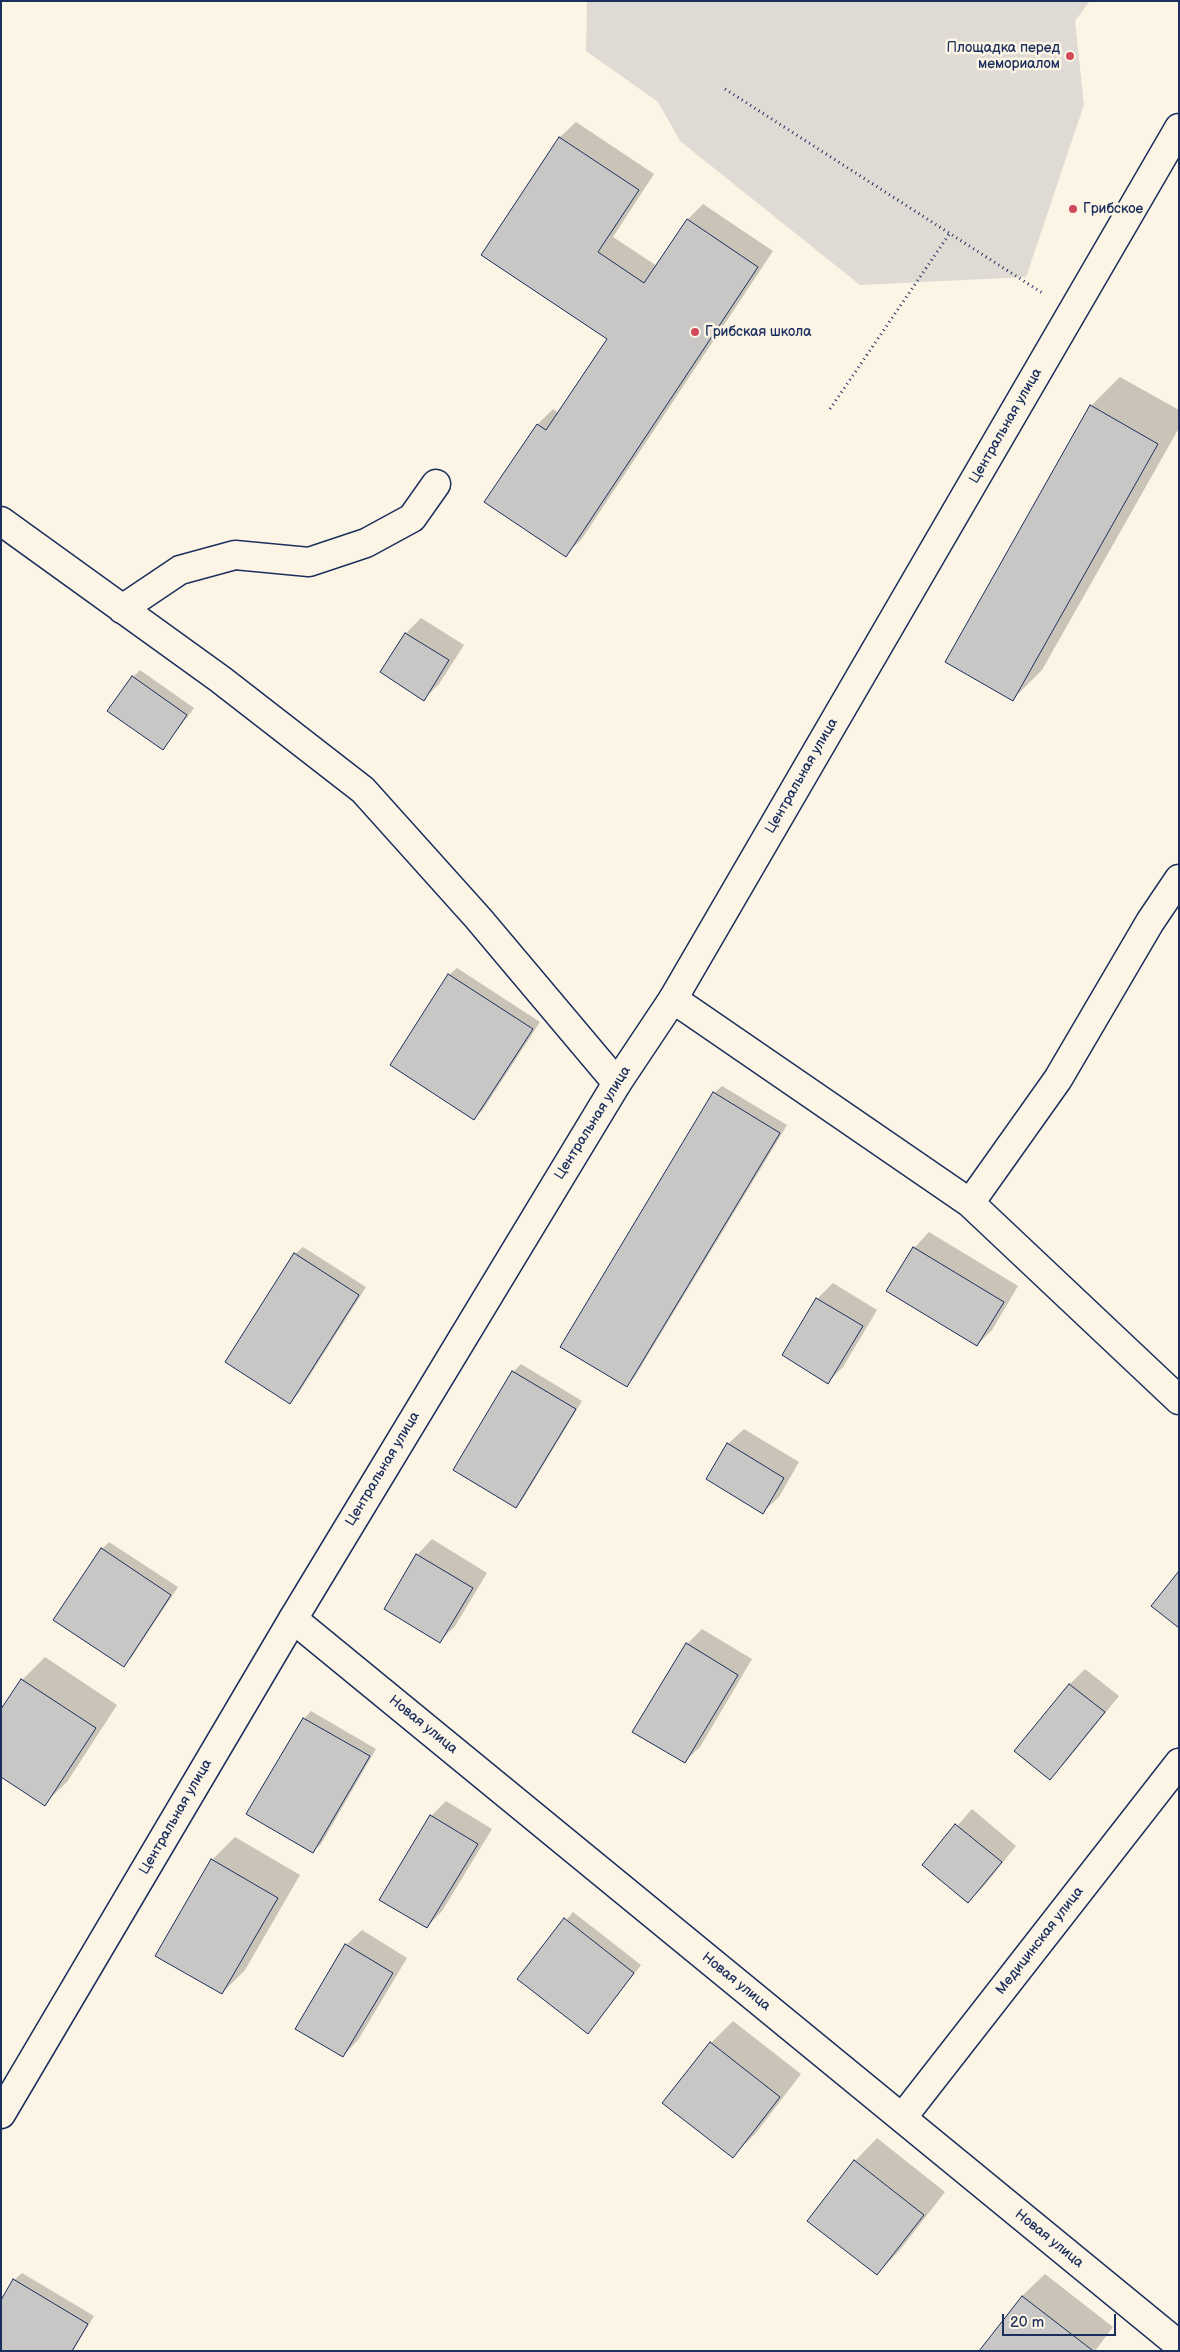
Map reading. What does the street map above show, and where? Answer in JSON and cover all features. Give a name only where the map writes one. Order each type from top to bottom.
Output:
[{"type":"street","name":"Центральная улица","points":[[1,2114],[293,1618],[617,1083],[673,999],[1179,128]]},
{"type":"street","points":[[122,609],[180,570],[235,554],[309,562],[366,543],[412,518],[436,484]]},
{"type":"street","points":[[1,522],[220,679],[363,790],[478,918],[617,1083]]},
{"type":"street","points":[[970,1203],[1058,1079],[1150,922],[1179,879]]},
{"type":"street","points":[[673,999],[970,1203],[1179,1400]]},
{"type":"street","name":"Новая улица","points":[[293,1618],[1179,2345]]},
{"type":"street","name":"Медицинская улица","points":[[902,2118],[1179,1763]]},
{"type":"path","points":[[724,89],[1072,311]]},
{"type":"path","points":[[830,409],[950,233]]},
{"type":"shaded area","points":[[587,1],[1090,1],[1075,21],[1084,105],[1026,277],[860,285],[680,141],[658,102],[586,51]]},
{"type":"building","points":[[559,137],[639,190],[598,252],[644,283],[687,219],[758,267],[566,557],[484,502],[537,424],[546,430],[607,339],[481,255]]},
{"type":"building","points":[[1090,405],[1158,444],[1013,701],[945,662]]},
{"type":"building","points":[[405,633],[449,660],[424,701],[380,672]]},
{"type":"building","points":[[132,676],[187,715],[163,750],[107,711]]},
{"type":"building","points":[[448,974],[533,1029],[474,1120],[390,1065]]},
{"type":"building","points":[[713,1092],[780,1133],[627,1387],[560,1347]]},
{"type":"building","points":[[913,1247],[1004,1302],[977,1346],[886,1291]]},
{"type":"building","points":[[294,1253],[359,1295],[290,1404],[225,1362]]},
{"type":"building","points":[[816,1298],[863,1326],[828,1384],[782,1355]]},
{"type":"building","points":[[512,1371],[576,1409],[516,1508],[453,1470]]},
{"type":"building","points":[[727,1443],[784,1478],[763,1514],[706,1479]]},
{"type":"building","points":[[101,1548],[171,1595],[124,1667],[53,1620]]},
{"type":"building","points":[[416,1554],[473,1588],[440,1643],[384,1609]]},
{"type":"building","points":[[1179,1571],[1179,1628],[1151,1606]]},
{"type":"building","points":[[686,1643],[738,1675],[685,1763],[632,1732]]},
{"type":"building","points":[[21,1679],[96,1728],[45,1806],[1,1777],[1,1709]]},
{"type":"building","points":[[1069,1684],[1105,1712],[1050,1780],[1014,1751]]},
{"type":"building","points":[[303,1718],[370,1756],[313,1853],[246,1814]]},
{"type":"building","points":[[430,1815],[478,1844],[427,1928],[379,1900]]},
{"type":"building","points":[[955,1824],[1002,1862],[968,1903],[922,1865]]},
{"type":"building","points":[[211,1859],[278,1898],[222,1994],[155,1956]]},
{"type":"building","points":[[564,1918],[634,1973],[588,2034],[517,1979]]},
{"type":"building","points":[[345,1944],[393,1973],[343,2057],[295,2029]]},
{"type":"building","points":[[710,2042],[780,2097],[733,2158],[662,2103]]},
{"type":"building","points":[[854,2160],[924,2215],[877,2275],[807,2221]]},
{"type":"building","points":[[13,2279],[88,2324],[72,2351],[1,2351],[1,2300]]},
{"type":"building","points":[[1022,2296],[1092,2350],[979,2351]]},
{"type":"place","name":"Площадка перед мемориалом","points":[[1070,56]]},
{"type":"place","name":"Грибское","points":[[1073,209]]},
{"type":"place","name":"Грибская школа","points":[[695,332]]}]
